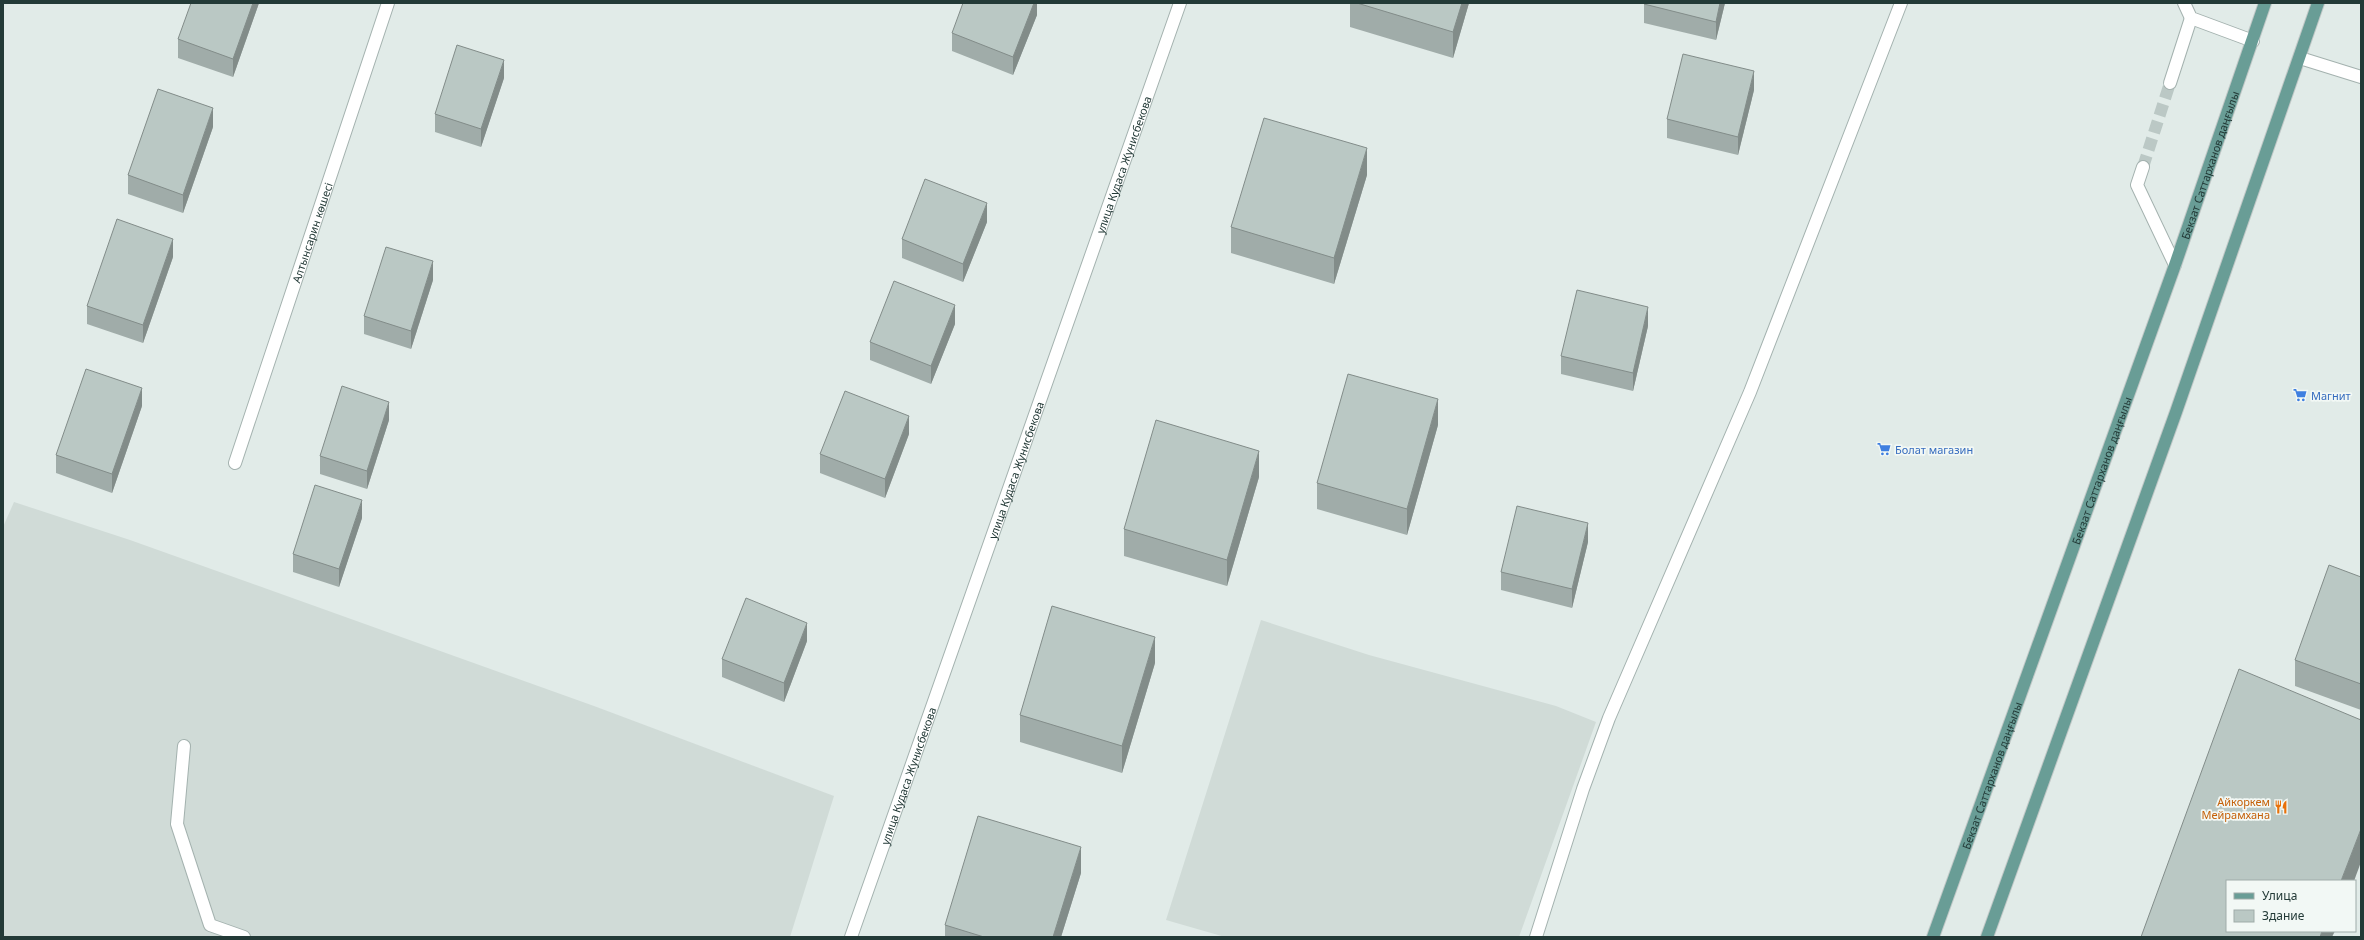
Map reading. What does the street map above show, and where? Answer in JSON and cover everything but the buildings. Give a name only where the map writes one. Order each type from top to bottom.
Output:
[{"type":"main road","name":"Бекзат Саттарханов даңғылы","points":[[1933,937],[2175,265],[2265,3]]},
{"type":"main road","points":[[1987,937],[2300,58],[2318,3]]},
{"type":"street","name":"Алтынсарин көшесі","points":[[235,463],[388,3]]},
{"type":"street","name":"улица Кудаса Жунисбекова","points":[[852,937],[1180,3]]},
{"type":"street","points":[[1536,937],[1583,789],[1609,718],[1750,392],[1901,3]]},
{"type":"street","points":[[2170,83],[2191,18],[2184,3]]},
{"type":"street","points":[[2191,18],[2253,41]]},
{"type":"street","points":[[2300,58],[2361,77]]},
{"type":"street","points":[[2143,167],[2137,185],[2175,265]]},
{"type":"street","points":[[184,746],[177,824],[210,925],[244,937]]},
{"type":"shaded area","points":[[14,502],[130,540],[594,706],[834,796],[790,937],[3,937],[3,527]]},
{"type":"shaded area","points":[[1261,620],[1369,655],[1556,706],[1596,722],[1519,937],[1225,937],[1166,920]]},
{"type":"tunnel","points":[[2143,167],[2170,83]]},
{"type":"place","name":"Магнит","points":[[2300,395]]},
{"type":"place","name":"Болат магазин","points":[[1884,449]]},
{"type":"place","name":"Айкоркем Мейрамхана","points":[[2281,807]]}]
